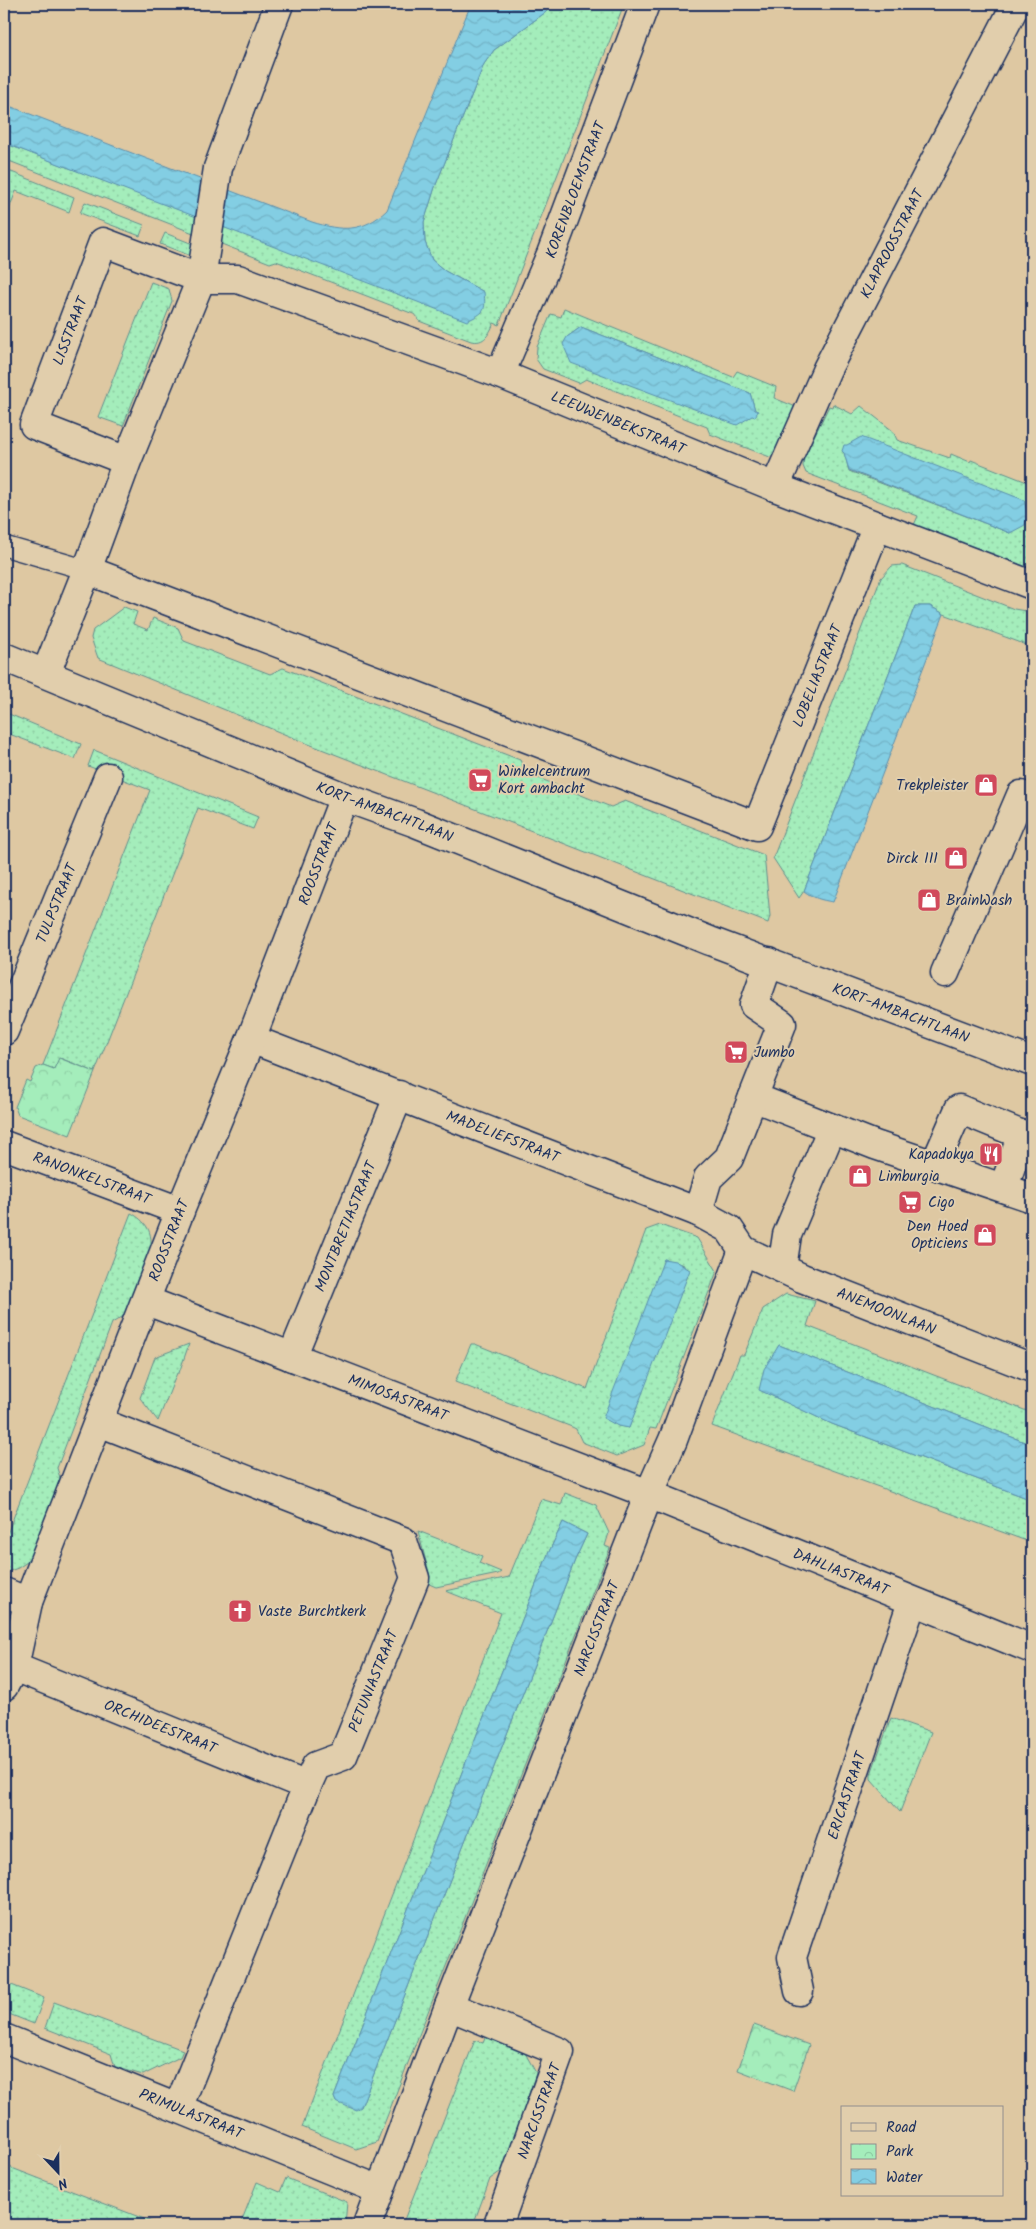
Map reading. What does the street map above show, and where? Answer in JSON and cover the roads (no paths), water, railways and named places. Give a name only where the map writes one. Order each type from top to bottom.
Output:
[{"type":"street","points":[[46,673],[87,570],[127,461],[201,279],[218,168],[279,4]]},
{"type":"street","name":"KORENBLOEMSTRAAT","points":[[500,374],[551,254],[645,4]]},
{"type":"street","name":"KLAPROOSSTRAAT","points":[[774,487],[827,370],[1016,4]]},
{"type":"street","name":"LISSTRAAT","points":[[127,461],[34,425],[103,242],[201,279]]},
{"type":"street","name":"LEEUWENBEKSTRAAT","points":[[201,279],[238,278],[500,374],[774,487],[1032,585]]},
{"type":"street","name":"LOBELIASTRAAT","points":[[87,570],[758,826],[877,526]]},
{"type":"street","name":"KORT-AMBACHTLAAN","points":[[4,657],[344,797],[416,822],[701,937],[1032,1062]]},
{"type":"street","name":"TULPSTRAAT","points":[[4,1031],[108,777]]},
{"type":"street","points":[[1020,792],[1032,819]]},
{"type":"street","points":[[945,973],[1020,792]]},
{"type":"street","name":"ROOSSTRAAT","points":[[9,1677],[16,1597],[99,1422],[180,1211],[251,1039],[344,797]]},
{"type":"street","points":[[698,1212],[708,1178],[729,1158],[782,1024],[754,1005],[770,962]]},
{"type":"street","name":"MADELIEFSTRAAT","points":[[251,1039],[698,1212],[729,1229],[743,1250]]},
{"type":"street","name":"MONTBRETIASTRAAT","points":[[292,1357],[399,1095]]},
{"type":"street","points":[[753,1097],[832,1128],[1032,1198]]},
{"type":"street","points":[[935,1164],[959,1109],[1027,1136],[1004,1187]]},
{"type":"street","points":[[782,1268],[787,1236],[832,1128]]},
{"type":"street","name":"RANONKELSTRAAT","points":[[4,1145],[180,1211]]},
{"type":"street","name":"ANEMOONLAAN","points":[[743,1250],[782,1268],[1032,1368]]},
{"type":"street","name":"NARCISSTRAAT","points":[[367,2225],[449,2006],[649,1494],[673,1440],[743,1250]]},
{"type":"street","name":"MIMOSASTRAAT","points":[[146,1301],[649,1494]]},
{"type":"street","name":"PETUNIASTRAAT","points":[[99,1422],[403,1541],[415,1578],[343,1756],[316,1766],[307,1786],[178,2108]]},
{"type":"street","name":"DAHLIASTRAAT","points":[[649,1494],[1032,1649]]},
{"type":"street","name":"ERICASTRAAT","points":[[799,1991],[792,1958],[912,1602]]},
{"type":"street","name":"ORCHIDEESTRAAT","points":[[9,1677],[307,1786]]},
{"type":"street","name":"NARCISSTRAAT","points":[[449,2006],[560,2052],[498,2225]]},
{"type":"street","name":"PRIMULASTRAAT","points":[[4,2038],[380,2190]]},
{"type":"lane","points":[[4,546],[87,570]]},
{"type":"water","points":[[471,4],[552,4],[546,12],[494,50],[484,64],[435,187],[424,222],[425,242],[432,260],[445,271],[484,292],[485,304],[483,311],[467,321],[4,143],[4,104],[312,222],[342,228],[360,226],[369,223],[387,210]]},
{"type":"water","points":[[581,327],[750,393],[755,410],[758,411],[755,417],[752,416],[737,425],[571,363],[563,344],[567,337]]},
{"type":"water","points":[[861,437],[1024,500],[1028,515],[1025,525],[1010,533],[849,470],[842,451],[844,445]]},
{"type":"water","points":[[915,606],[930,606],[944,614],[833,902],[817,898],[804,891]]},
{"type":"water","points":[[664,1259],[675,1261],[690,1270],[629,1428],[618,1426],[603,1418]]},
{"type":"water","points":[[779,1345],[1032,1445],[1032,1500],[832,1424],[759,1390],[764,1369]]},
{"type":"water","points":[[563,1522],[587,1534],[575,1560],[361,2107],[356,2110],[336,2102],[334,2097],[548,1554]]},
{"type":"water","points":[[291,2219],[300,2220],[312,2225],[288,2225]]},
{"type":"place","name":"Winkelcentrum Kort ambacht","points":[[480,780]]},
{"type":"place","name":"Trekpleister","points":[[986,785]]},
{"type":"place","name":"Dirck III","points":[[956,858]]},
{"type":"place","name":"BrainWash","points":[[929,900]]},
{"type":"place","name":"Jumbo","points":[[736,1052]]},
{"type":"place","name":"Kapadokya","points":[[991,1154]]},
{"type":"place","name":"Limburgia","points":[[860,1176]]},
{"type":"place","name":"Cigo","points":[[910,1202]]},
{"type":"place","name":"Den Hoed Opticiens","points":[[985,1235]]},
{"type":"place","name":"Vaste Burchtkerk","points":[[240,1611]]}]
